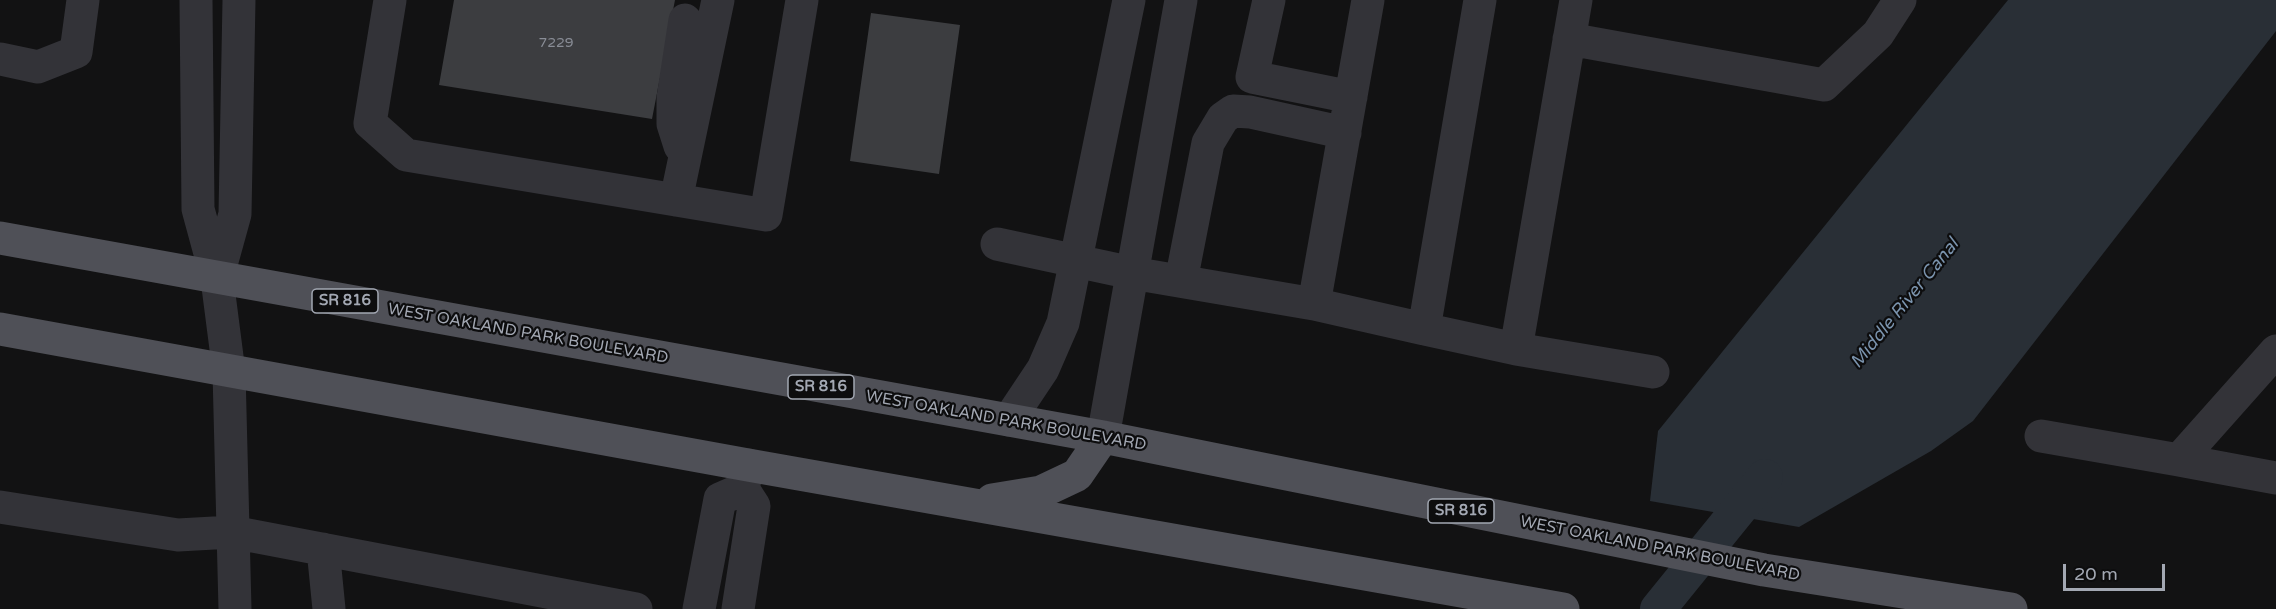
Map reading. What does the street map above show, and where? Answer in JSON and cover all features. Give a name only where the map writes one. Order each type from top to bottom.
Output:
[{"type":"main road","name":"WEST OAKLAND PARK BOULEVARD","points":[[0,238],[1102,437],[1573,534],[1764,570],[2011,609]]},
{"type":"main road","points":[[0,329],[229,372],[745,477],[970,505],[1563,609]]},
{"type":"main road","points":[[970,505],[1041,492],[1077,475],[1102,437]]},
{"type":"street","points":[[0,59],[38,67],[76,52],[83,0]]},
{"type":"street","points":[[196,0],[198,209],[217,279],[229,372],[235,609]]},
{"type":"street","points":[[217,279],[236,214],[239,0]]},
{"type":"street","points":[[390,0],[370,123],[406,155],[766,215],[802,0]]},
{"type":"street","points":[[676,200],[718,0]]},
{"type":"street","points":[[1009,420],[1043,369],[1063,323],[1129,0]]},
{"type":"street","points":[[1102,437],[1181,0]]},
{"type":"street","points":[[1269,0],[1252,77],[1351,97]]},
{"type":"street","points":[[1314,304],[1368,0]]},
{"type":"street","points":[[1424,328],[1480,0]]},
{"type":"street","points":[[1516,350],[1576,0]]},
{"type":"street","points":[[1569,39],[1824,85],[1878,34],[1900,0]]},
{"type":"street","points":[[684,159],[673,124],[673,98],[685,20]]},
{"type":"street","points":[[1181,281],[1208,143],[1222,118],[1233,111],[1250,112],[1345,133]]},
{"type":"street","points":[[997,244],[1132,273],[1314,304],[1516,350],[1653,372]]},
{"type":"street","points":[[2179,460],[2276,351]]},
{"type":"street","points":[[2041,436],[2276,478]]},
{"type":"street","points":[[699,609],[720,500],[745,477],[754,506],[738,609]]},
{"type":"street","points":[[0,507],[178,535],[232,532],[323,549],[505,597],[636,609]]},
{"type":"street","points":[[323,549],[329,609]]},
{"type":"water","points":[[2008,0],[2276,0],[2276,31],[1973,421],[1931,451],[1799,527],[1650,501],[1658,431]]},
{"type":"building","points":[[454,0],[675,0],[652,119],[439,85]]},
{"type":"building","points":[[871,13],[960,25],[939,174],[850,161]]},
{"type":"waterway","name":"Middle River Canal","points":[[1658,609],[1765,477]]}]
